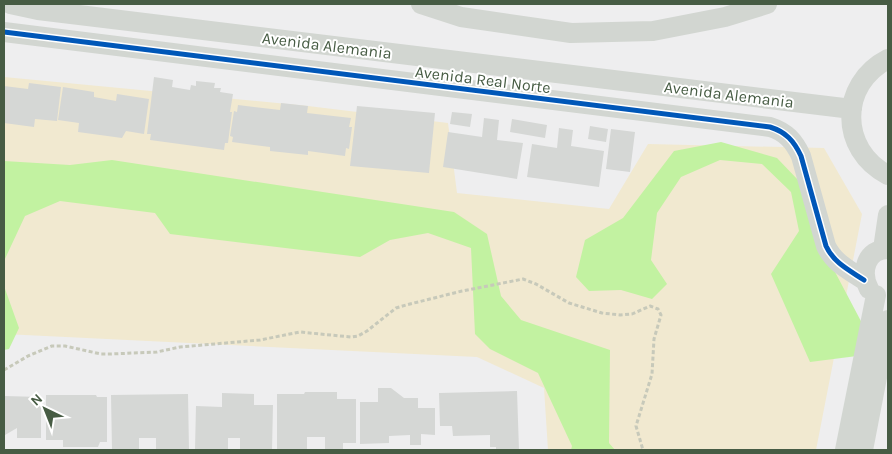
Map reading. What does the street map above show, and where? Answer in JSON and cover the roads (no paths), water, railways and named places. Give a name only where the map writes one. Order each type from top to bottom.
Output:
[{"type":"street","name":"Avenida Alemania","points":[[10,4],[38,10],[852,109]]},
{"type":"street","points":[[421,4],[461,17],[572,33],[653,31],[725,18],[767,4]]},
{"type":"street","name":"Avenida Real Norte","points":[[4,32],[770,127],[780,130],[790,137],[797,146],[830,255],[876,291]]},
{"type":"street","points":[[888,59],[878,64],[865,77],[856,92],[852,109],[852,127],[857,143],[866,158],[878,170],[888,175]]},
{"type":"street","points":[[844,450],[876,291],[864,270],[879,252],[888,215]]},
{"type":"street","points":[[845,267],[879,252]]},
{"type":"street","points":[[863,450],[888,320]]}]
